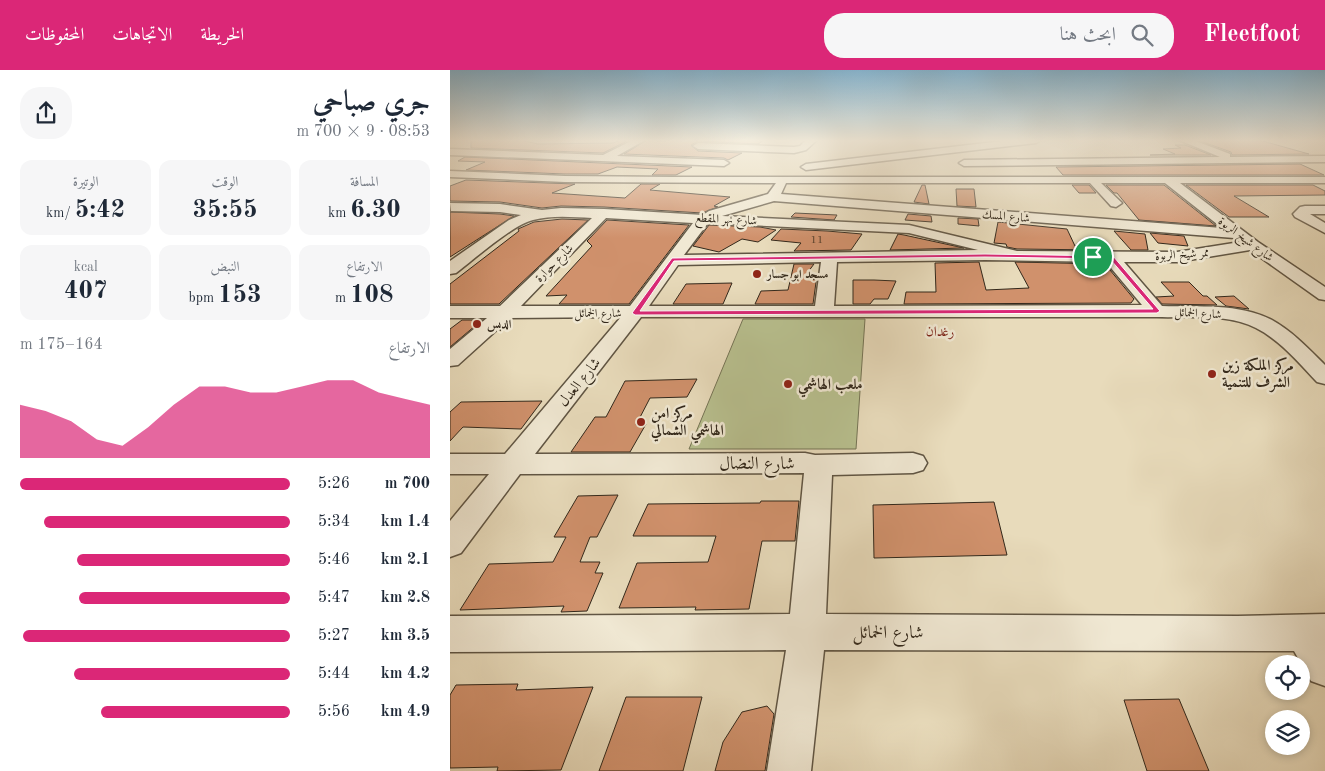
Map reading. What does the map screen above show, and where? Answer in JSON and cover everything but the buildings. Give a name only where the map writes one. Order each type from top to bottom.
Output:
[{"type":"street","points":[[704,178],[711,173]]},
{"type":"street","points":[[672,180],[748,173]]},
{"type":"street","points":[[841,173],[843,178],[851,180]]},
{"type":"street","points":[[974,173],[983,182]]},
{"type":"street","points":[[1263,173],[1280,181]]},
{"type":"street","points":[[450,177],[503,183],[1325,182]]},
{"type":"street","points":[[503,183],[672,180],[851,180],[1095,184],[1325,182]]},
{"type":"street","name":"شارع شيخ الربوة","points":[[1172,183],[1253,245],[1325,294]]},
{"type":"street","points":[[705,218],[773,197],[781,184]]},
{"type":"street","points":[[1095,184],[1116,203]]},
{"type":"street","points":[[451,208],[473,196]]},
{"type":"street","name":"شارع المسك","points":[[773,197],[1240,234]]},
{"type":"street","points":[[451,208],[500,208],[542,213]]},
{"type":"street","points":[[1325,210],[1305,210],[1300,214],[1325,229]]},
{"type":"street","name":"شارع نهر المقطع","points":[[450,269],[514,223],[542,213],[604,213],[909,229],[1015,255]]},
{"type":"street","name":"شارع حوارة","points":[[450,360],[505,312],[604,213]]},
{"type":"street","name":"شارع العدل","points":[[450,544],[512,464],[635,313],[672,260],[705,218]]},
{"type":"street","name":"ممر شيخ الربوة","points":[[1015,255],[1177,257],[1253,245]]},
{"type":"street","points":[[672,260],[1015,255]]},
{"type":"street","points":[[1111,257],[1157,311]]},
{"type":"street","points":[[824,312],[829,258]]},
{"type":"street","name":"شارع الخمائل","points":[[450,312],[1157,311],[1233,316],[1256,320],[1272,329],[1320,368]]},
{"type":"street","points":[[815,465],[913,463]]},
{"type":"street","name":"شارع النضال","points":[[450,464],[815,465],[818,471],[807,632],[790,771]]},
{"type":"street","name":"شارع الخمائل","points":[[450,634],[807,632],[1315,633]]},
{"type":"street","points":[[1315,633],[1325,667]]},
{"type":"green space","name":"ملعب الهاشمي","points":[[743,319],[865,319],[856,449],[689,449]]},
{"type":"place","name":"مسجد ابو جسار","points":[[757,274]]},
{"type":"place","name":"الدبس","points":[[477,324]]},
{"type":"place","name":"مركز الملكة زين الشرف للتنمية","points":[[1212,374]]},
{"type":"place","name":"ملعب الهاشمي","points":[[788,384]]},
{"type":"place","name":"مركز امن الهاشمي الشمالي","points":[[641,422]]},
{"type":"district","name":"رغدان","points":[[940,331]]},
{"type":"route","points":[[985,255],[1093,257],[1111,257],[1157,311],[635,313],[672,260],[985,255]]}]
